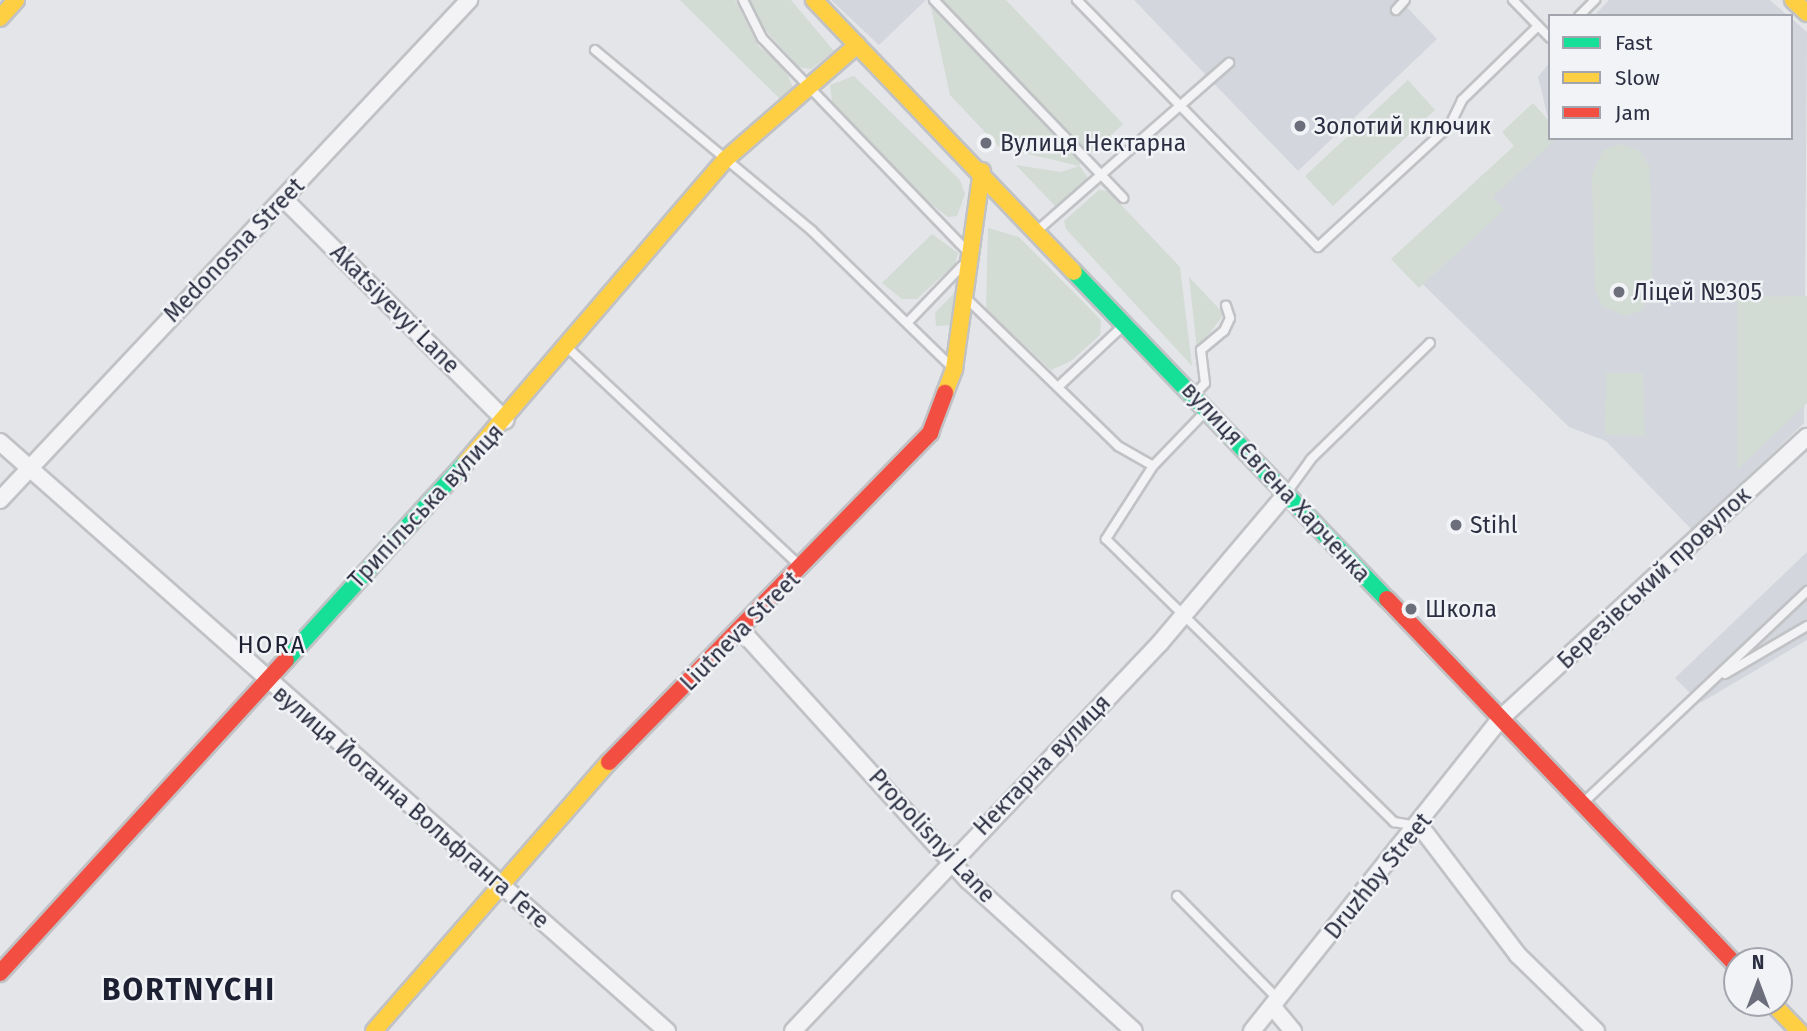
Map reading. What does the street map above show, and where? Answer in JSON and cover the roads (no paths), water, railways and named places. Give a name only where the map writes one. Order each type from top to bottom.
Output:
[{"type":"street","points":[[0,18],[16,0]]},
{"type":"street","name":"Medonosna Street","points":[[0,500],[469,0]]},
{"type":"street","name":"вулиця Євгена Харченка","points":[[814,0],[982,171],[1723,951]]},
{"type":"street","points":[[1793,0],[1807,13]]},
{"type":"street","name":"Трипільська вулиця","points":[[0,973],[569,349],[726,159],[857,45]]},
{"type":"street","name":"Liutneva Street","points":[[374,1031],[498,884],[930,433],[954,369],[967,299],[982,171]]},
{"type":"street","name":"Akatsiyevyi Lane","points":[[284,199],[505,420]]},
{"type":"street","name":"Березівський провулок","points":[[1500,719],[1807,437]]},
{"type":"street","name":"вулиця Йоганна Вольфганга Ґете","points":[[0,442],[667,1031]]},
{"type":"street","name":"Нектарна вулиця","points":[[793,1031],[1186,612],[1286,494]]},
{"type":"street","name":"Propolisnyi Lane","points":[[741,630],[951,860],[1134,1031]]},
{"type":"street","name":"Druzhby Street","points":[[1252,1031],[1420,826],[1500,719]]},
{"type":"street","points":[[1420,826],[1518,955],[1596,1031]]},
{"type":"street","points":[[1275,1003],[1293,1031]]},
{"type":"street","points":[[1786,1017],[1799,1031]]},
{"type":"lane","points":[[743,0],[762,38],[807,88],[972,256],[909,321]]},
{"type":"lane","points":[[934,0],[1122,198]]},
{"type":"lane","points":[[1077,0],[1318,247],[1450,125],[1462,100],[1538,26]]},
{"type":"lane","points":[[1396,10],[1405,0]]},
{"type":"lane","points":[[1513,0],[1548,36]]},
{"type":"lane","points":[[1581,14],[1595,0]]},
{"type":"lane","points":[[595,50],[726,159],[909,321],[954,369]]},
{"type":"lane","points":[[1038,230],[1229,63]]},
{"type":"lane","points":[[967,299],[1118,446],[1153,466]]},
{"type":"lane","points":[[1194,395],[1205,383],[1201,350],[1224,331],[1230,318],[1226,306]]},
{"type":"lane","points":[[1058,387],[1126,323]]},
{"type":"lane","points":[[1286,494],[1311,459],[1430,343]]},
{"type":"lane","points":[[569,349],[803,568]]},
{"type":"lane","points":[[1207,409],[1153,466],[1106,539],[1186,612],[1394,822],[1420,826]]},
{"type":"lane","points":[[1582,804],[1807,592]]},
{"type":"lane","points":[[1711,682],[1807,626]]},
{"type":"lane","points":[[1177,896],[1275,1003]]},
{"type":"place","name":"Золотий ключик","points":[[1300,126]]},
{"type":"place","name":"Вулиця Нектарна","points":[[986,143]]},
{"type":"place","name":"Ліцей №305","points":[[1619,292]]},
{"type":"place","name":"Stihl","points":[[1456,525]]},
{"type":"place","name":"Школа","points":[[1411,609]]},
{"type":"district","name":"HORA","points":[[272,646]]},
{"type":"district","name":"BORTNYCHI","points":[[189,990]]}]
